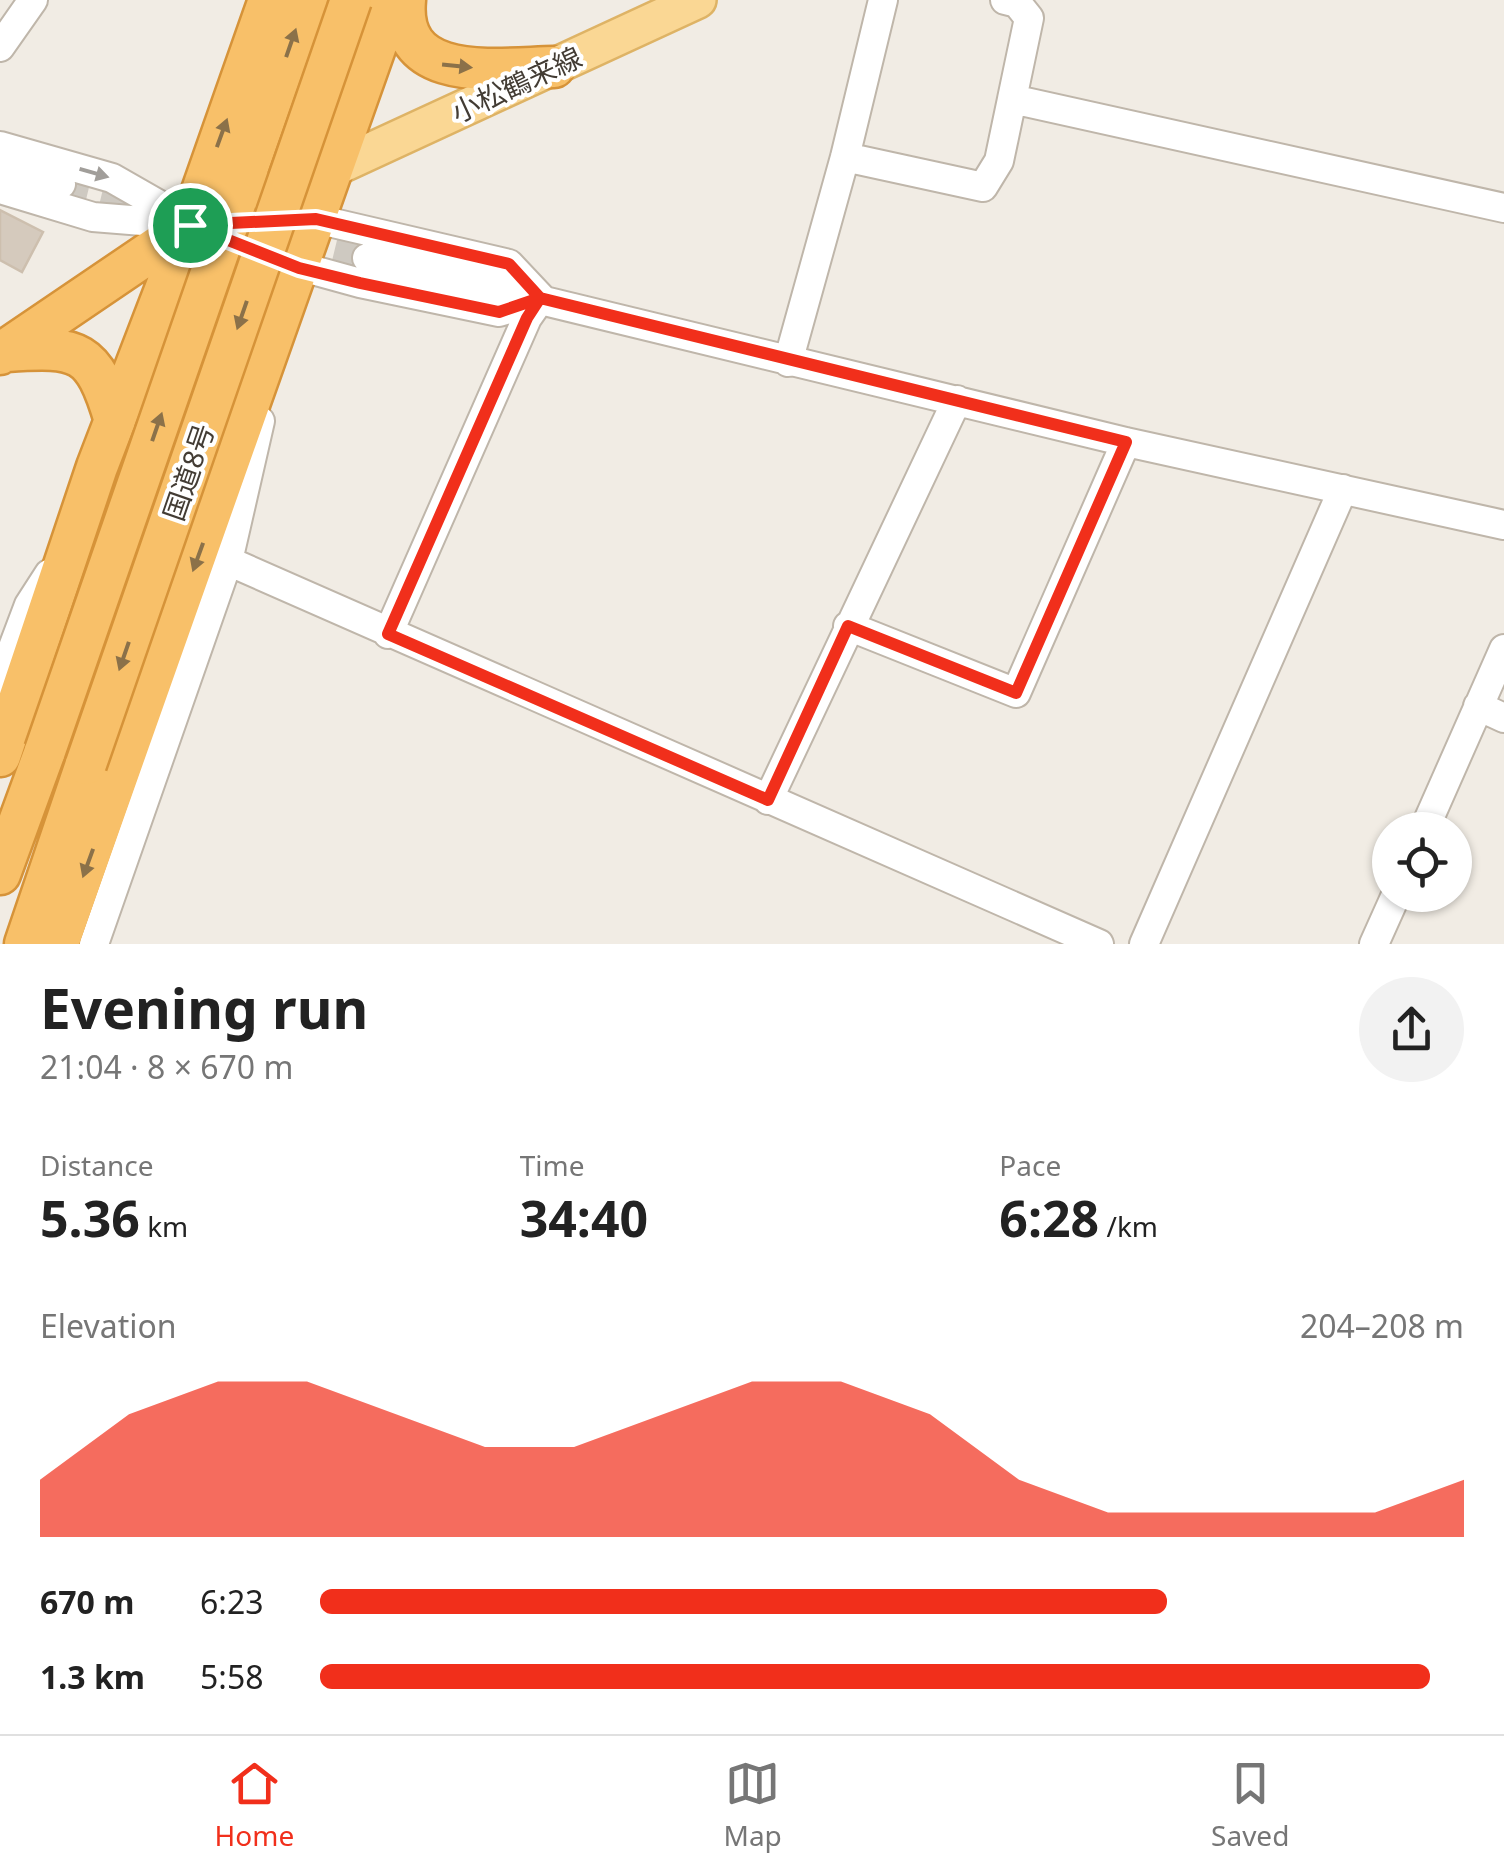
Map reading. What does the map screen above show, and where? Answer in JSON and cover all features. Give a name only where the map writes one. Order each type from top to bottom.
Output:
[{"type":"highway","points":[[239,88],[240,0]]},
{"type":"highway","points":[[0,756],[115,421],[190,225],[268,0]]},
{"type":"highway","name":"国道8号","points":[[0,874],[306,0]]},
{"type":"highway","name":"国道8号","points":[[25,944],[350,0]]},
{"type":"highway","points":[[58,944],[392,0]]},
{"type":"highway","points":[[405,0],[404,12],[416,49],[439,64],[484,69],[554,67]]},
{"type":"highway","points":[[3,352],[190,225],[334,168]]},
{"type":"highway","points":[[3,352],[58,348],[87,360],[104,382],[115,421]]},
{"type":"main road","name":"小松鶴来線","points":[[334,168],[698,0]]},
{"type":"street","points":[[0,47],[33,0]]},
{"type":"street","points":[[788,362],[845,157],[883,0]]},
{"type":"street","points":[[845,157],[983,187],[999,161],[1029,18],[1016,2],[1004,0]]},
{"type":"street","points":[[1012,100],[1504,208]]},
{"type":"street","points":[[0,146],[112,178],[190,225],[299,268],[499,312],[540,298]]},
{"type":"street","points":[[0,167],[61,184]]},
{"type":"street","points":[[0,188],[93,216],[190,225],[316,219],[509,264],[540,298]]},
{"type":"street","points":[[366,258],[1126,442],[1504,525]]},
{"type":"street","points":[[388,634],[527,318],[540,298]]},
{"type":"street","points":[[94,944],[228,561],[260,422],[267,360]]},
{"type":"street","points":[[768,800],[957,400]]},
{"type":"street","points":[[848,626],[1016,693],[1126,442]]},
{"type":"street","points":[[1144,944],[1343,489]]},
{"type":"street","points":[[0,682],[29,606],[76,532]]},
{"type":"street","points":[[228,561],[1099,944]]},
{"type":"street","points":[[1434,812],[1491,712],[1504,649]]},
{"type":"street","points":[[1374,944],[1388,912]]},
{"type":"building","points":[[0,210],[43,232],[22,272],[0,260]]},
{"type":"tunnel","points":[[61,184],[156,207]]},
{"type":"tunnel","points":[[212,221],[367,258]]},
{"type":"route","points":[[190,225],[299,268],[499,312],[540,298],[527,318],[388,634],[768,800],[848,626],[1016,693],[1126,442],[540,298],[509,264],[316,219],[190,225]]}]
